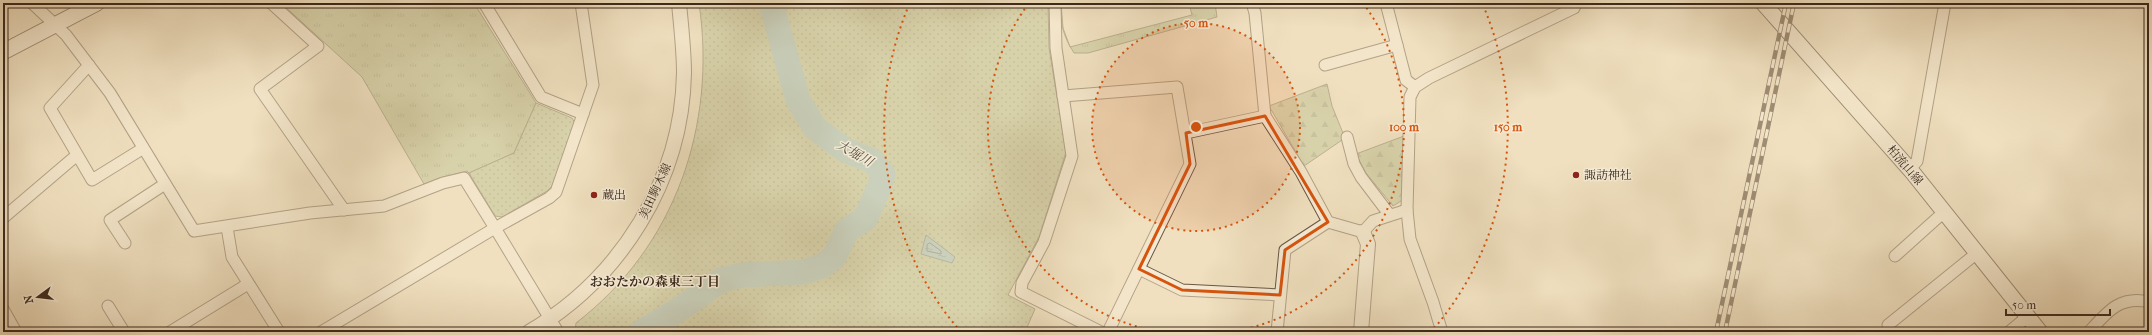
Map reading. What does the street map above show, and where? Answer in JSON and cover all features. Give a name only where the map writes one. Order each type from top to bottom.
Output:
[{"type":"main road","points":[[3,52],[97,3]]},
{"type":"main road","name":"柏流山線","points":[[1764,3],[1910,170],[2040,332]]},
{"type":"street","points":[[32,3],[57,25],[110,93],[142,149],[194,231],[310,213],[384,206],[443,183],[464,178],[558,332]]},
{"type":"street","points":[[271,3],[318,46],[260,89],[344,210]]},
{"type":"street","points":[[484,3],[541,97],[583,114]]},
{"type":"street","points":[[321,332],[495,228],[549,198],[556,192],[593,85],[581,3]]},
{"type":"street","name":"美田駒木線","points":[[529,332],[551,319],[584,293],[612,264],[644,216],[669,164],[681,105],[684,73],[679,3]]},
{"type":"street","points":[[1055,3],[1056,48],[1072,156],[1044,242],[1022,283],[1021,292],[1101,332]]},
{"type":"street","points":[[1252,3],[1255,13],[1264,116],[1300,172],[1328,222],[1362,232],[1368,244],[1361,332]]},
{"type":"street","points":[[1386,3],[1406,80],[1415,87]]},
{"type":"street","points":[[1442,332],[1433,302],[1410,239],[1407,210],[1410,98],[1415,87],[1574,8],[1576,3]]},
{"type":"street","points":[[1910,170],[1917,161],[1945,3]]},
{"type":"street","points":[[1326,65],[1397,45]]},
{"type":"street","points":[[89,65],[50,108],[92,180],[142,149]]},
{"type":"street","points":[[1063,96],[1177,87],[1186,133],[1190,164],[1108,332]]},
{"type":"street","points":[[1186,133],[1264,116]]},
{"type":"street","points":[[1347,137],[1358,170],[1389,214]]},
{"type":"street","points":[[3,218],[77,155]]},
{"type":"street","points":[[126,243],[110,220],[165,184]]},
{"type":"street","points":[[1362,232],[1373,221],[1389,214],[1407,210]]},
{"type":"street","points":[[1895,256],[1944,212]]},
{"type":"street","points":[[1278,332],[1285,250],[1328,222]]},
{"type":"street","points":[[227,227],[232,257],[278,332]]},
{"type":"street","points":[[1888,325],[1977,253]]},
{"type":"street","points":[[1139,269],[1182,290],[1280,296]]},
{"type":"street","points":[[170,332],[248,284]]},
{"type":"street","points":[[2089,332],[2112,307],[2135,298],[2149,302]]},
{"type":"street","points":[[108,306],[124,332]]},
{"type":"street","points":[[3,309],[10,329]]},
{"type":"street","points":[[2009,332],[2027,317]]},
{"type":"highlighted area","points":[[1265,116],[1328,222],[1285,250],[1280,295],[1182,290],[1139,269],[1190,164],[1186,133]]},
{"type":"green space","points":[[281,3],[474,3],[536,103],[514,153],[469,173],[467,171],[439,178],[424,184],[362,77]]},
{"type":"green space","points":[[699,3],[1048,3],[1049,48],[1066,152],[1039,237],[1008,295],[1035,309],[1025,332],[575,332],[576,323],[610,292],[640,258],[663,221],[681,181],[694,138],[701,94],[703,49]]},
{"type":"green space","points":[[1061,3],[1063,28],[1069,45],[1063,29]]},
{"type":"green space","points":[[1189,3],[1215,3],[1217,17],[1088,53],[1074,53],[1070,47],[1192,15]]},
{"type":"green space","points":[[1327,84],[1332,106],[1345,138],[1304,166],[1269,106]]},
{"type":"green space","points":[[536,103],[572,118],[575,123],[552,186],[547,191],[502,217],[495,216],[469,173],[514,153]]},
{"type":"green space","points":[[1404,136],[1403,198],[1393,206],[1366,173],[1356,154]]},
{"type":"water","points":[[926,235],[955,257],[952,263],[921,254]]},
{"type":"water","points":[[645,321],[668,325],[655,332],[626,332]]},
{"type":"waterway","name":"大堀川","points":[[641,332],[677,311],[721,280],[742,275],[803,272],[822,266],[834,257],[847,230],[865,219],[879,188],[883,174],[873,161],[845,150],[815,128],[798,100],[771,3]]},
{"type":"railway","points":[[1716,332],[1786,3]]},
{"type":"railway","points":[[1725,332],[1794,3]]},
{"type":"place","name":"諏訪神社","points":[[1576,175]]},
{"type":"place","name":"蔵出","points":[[594,195]]},
{"type":"district","name":"おおたかの森東三丁目","points":[[655,281]]}]
